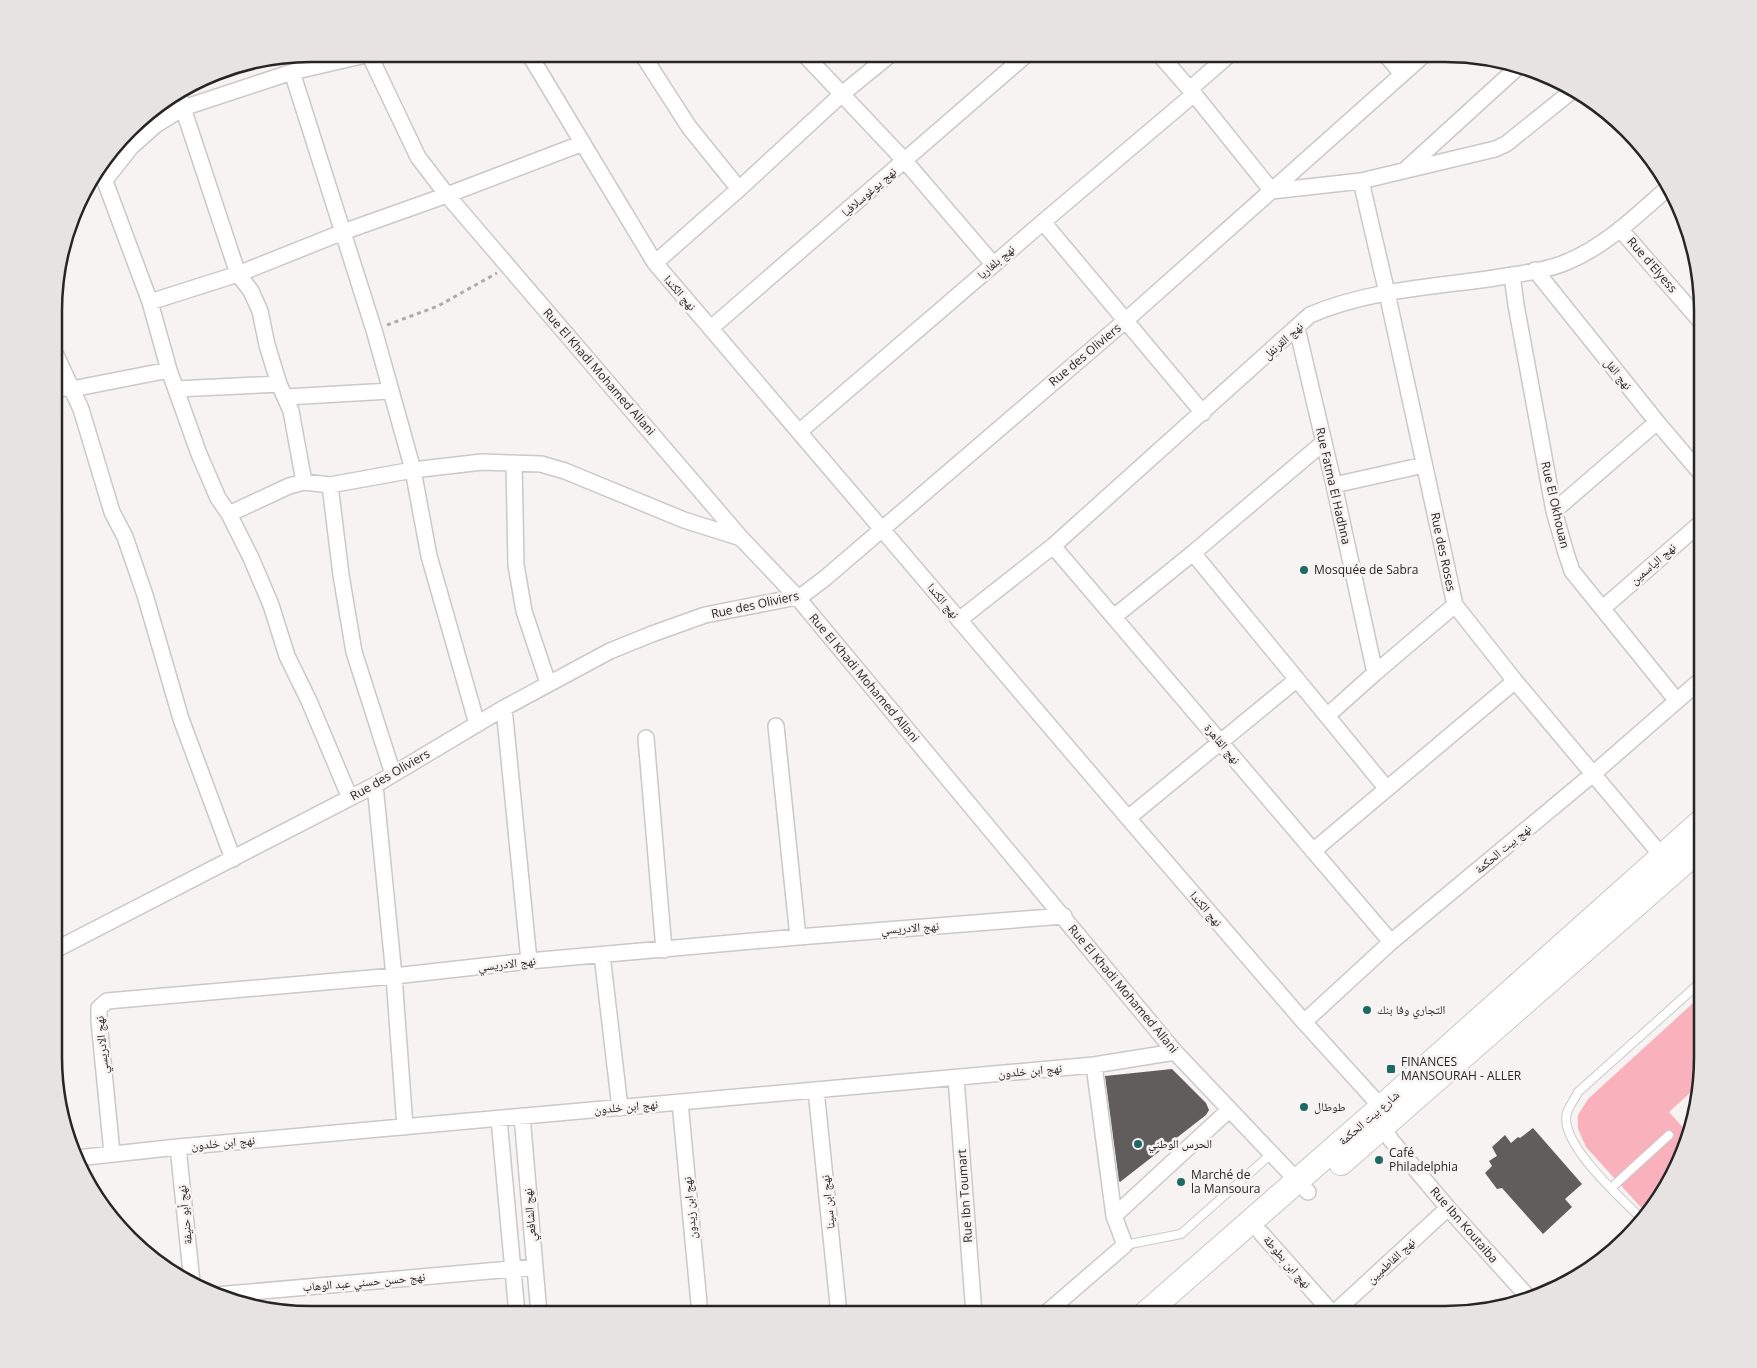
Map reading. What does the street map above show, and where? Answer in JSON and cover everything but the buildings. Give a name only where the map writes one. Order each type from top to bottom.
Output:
[{"type":"main road","name":"شارع بيت الحكمة","points":[[1380,1119],[1694,828]]},
{"type":"main road","name":"شارع بيت الحكمة","points":[[1155,1306],[1303,1186],[1694,854]]},
{"type":"main road","name":"شارع بيت الحكمة","points":[[1178,1306],[1262,1233],[1303,1186]]},
{"type":"street","points":[[104,173],[181,102],[335,62]]},
{"type":"street","name":"Rue El Khadi Mohamed Allani","points":[[374,62],[418,157],[447,195],[741,538],[797,597],[1064,916],[1175,1052],[1303,1186]]},
{"type":"street","name":"نهج الكندا","points":[[534,62],[655,263],[1128,818],[1304,1022],[1374,1099],[1380,1119]]},
{"type":"street","points":[[647,62],[689,127],[739,189]]},
{"type":"street","points":[[812,62],[905,161],[993,264]]},
{"type":"street","points":[[655,263],[842,94],[881,62]]},
{"type":"street","name":"نهج يوغوسلافيا","points":[[711,328],[1018,62]]},
{"type":"street","points":[[1166,62],[1272,191],[1361,180],[1494,149],[1506,144],[1567,94]]},
{"type":"street","name":"نهج بلغاريا","points":[[799,432],[1192,92],[1222,62]]},
{"type":"street","points":[[1392,62],[1402,74]]},
{"type":"street","name":"Rue des Oliviers","points":[[62,946],[376,785],[504,708],[610,651],[696,618],[797,597],[810,590],[1125,321],[1416,62]]},
{"type":"street","points":[[292,72],[374,330],[413,470],[429,556],[477,724]]},
{"type":"street","points":[[1403,171],[1513,72]]},
{"type":"street","points":[[181,102],[238,274],[251,291],[260,311],[267,345],[282,391],[291,411],[304,482]]},
{"type":"street","points":[[150,302],[238,274],[343,232],[583,143]]},
{"type":"street","points":[[103,174],[150,302],[169,370],[199,454],[218,498],[230,514],[251,558],[271,605],[287,656],[309,701],[350,798]]},
{"type":"street","name":"Rue des Roses","points":[[1361,180],[1455,605],[1514,681],[1662,856]]},
{"type":"street","name":"نهج القرنفل","points":[[960,620],[1053,546],[1310,315],[1334,305],[1387,293],[1512,275],[1566,263],[1583,255],[1620,229],[1664,192]]},
{"type":"street","points":[[1043,222],[1203,413]]},
{"type":"street","name":"Rue d'Elyess","points":[[1620,229],[1694,314]]},
{"type":"street","name":"نهج الفل","points":[[1535,270],[1694,465]]},
{"type":"street","name":"Rue El Okhouan","points":[[1512,275],[1554,511],[1572,571],[1677,701]]},
{"type":"street","name":"Rue Fatma El Hadhna","points":[[1297,328],[1375,673]]},
{"type":"street","points":[[62,368],[82,409],[112,512],[125,536],[145,595],[181,719],[233,859]]},
{"type":"street","points":[[62,388],[72,389],[169,370]]},
{"type":"street","points":[[176,389],[390,391]]},
{"type":"street","points":[[1554,511],[1657,422]]},
{"type":"street","points":[[1115,616],[1324,442]]},
{"type":"street","points":[[230,514],[290,486],[304,482],[330,485],[413,470],[482,462],[541,464],[566,471],[684,520],[741,538]]},
{"type":"street","points":[[514,463],[516,565],[524,611],[548,683]]},
{"type":"street","points":[[1334,485],[1424,465]]},
{"type":"street","points":[[330,485],[341,575],[354,652],[393,774]]},
{"type":"street","name":"نهج الياسمين","points":[[1603,608],[1694,529]]},
{"type":"street","name":"نهج القاهرة","points":[[1053,546],[1115,616],[1391,942]]},
{"type":"street","points":[[1193,553],[1387,789]]},
{"type":"street","points":[[1328,715],[1455,605]]},
{"type":"street","points":[[1128,818],[1296,680]]},
{"type":"street","points":[[1313,851],[1514,681]]},
{"type":"street","name":"نهج بيت الحكمة","points":[[1304,1022],[1391,942],[1594,774],[1694,686]]},
{"type":"street","points":[[504,708],[529,961]]},
{"type":"street","points":[[776,726],[798,937]]},
{"type":"street","points":[[646,738],[664,950]]},
{"type":"street","points":[[376,785],[394,976],[405,1127]]},
{"type":"street","name":"نهج الادريسي","points":[[112,1154],[99,1015],[99,1008],[107,1001],[394,976],[529,961],[798,937],[1064,916]]},
{"type":"street","points":[[602,955],[620,1108]]},
{"type":"street","name":"نهج ابن خلدون","points":[[83,1157],[178,1147],[1094,1065],[1175,1052]]},
{"type":"street","points":[[1054,1306],[1124,1245],[1114,1216],[1094,1065]]},
{"type":"street","name":"Rue Ibn Toumart","points":[[956,1078],[973,1306]]},
{"type":"street","name":"نهج ابن سينا","points":[[816,1090],[838,1306]]},
{"type":"street","name":"نهج ابن زيدون","points":[[680,1102],[699,1306]]},
{"type":"street","points":[[1114,1216],[1229,1110]]},
{"type":"street","name":"نهج الشافعي","points":[[522,1116],[538,1306]]},
{"type":"street","name":"نهج الشافعي","points":[[499,1119],[516,1306]]},
{"type":"street","name":"Rue Ibn Koutaiba","points":[[1380,1119],[1391,1140],[1448,1208],[1524,1293]]},
{"type":"street","name":"نهج أبو حنيفة","points":[[178,1147],[191,1274]]},
{"type":"street","name":"نهج الفاطميين","points":[[1342,1306],[1448,1208]]},
{"type":"street","name":"نهج ابن بطوطة","points":[[1262,1233],[1326,1306]]},
{"type":"street","name":"نهج حسن حسني عبد الوهاب","points":[[235,1293],[534,1266]]},
{"type":"lane","points":[[1638,1215],[1579,1152],[1568,1134],[1566,1114],[1578,1092],[1694,988]]},
{"type":"lane","points":[[1611,1188],[1669,1135]]},
{"type":"lane","points":[[1124,1245],[1181,1234],[1271,1154]]},
{"type":"path","points":[[374,330],[438,306],[508,267]]},
{"type":"shaded area","points":[[1694,1002],[1694,1073],[1692,1091],[1669,1112],[1684,1128],[1669,1167],[1653,1195],[1642,1209],[1586,1147],[1578,1129],[1578,1115],[1588,1099]]},
{"type":"place","name":"Mosquée de Sabra","points":[[1304,570]]},
{"type":"place","name":"التجاري وفا بنك","points":[[1367,1010]]},
{"type":"place","name":"FINANCES MANSOURAH - ALLER","points":[[1391,1069]]},
{"type":"place","name":"طوطال","points":[[1304,1107]]},
{"type":"place","name":"الحرس الوطني","points":[[1138,1144]]},
{"type":"place","name":"Café Philadelphia","points":[[1379,1160]]},
{"type":"place","name":"Marché de la Mansoura","points":[[1181,1182]]}]
